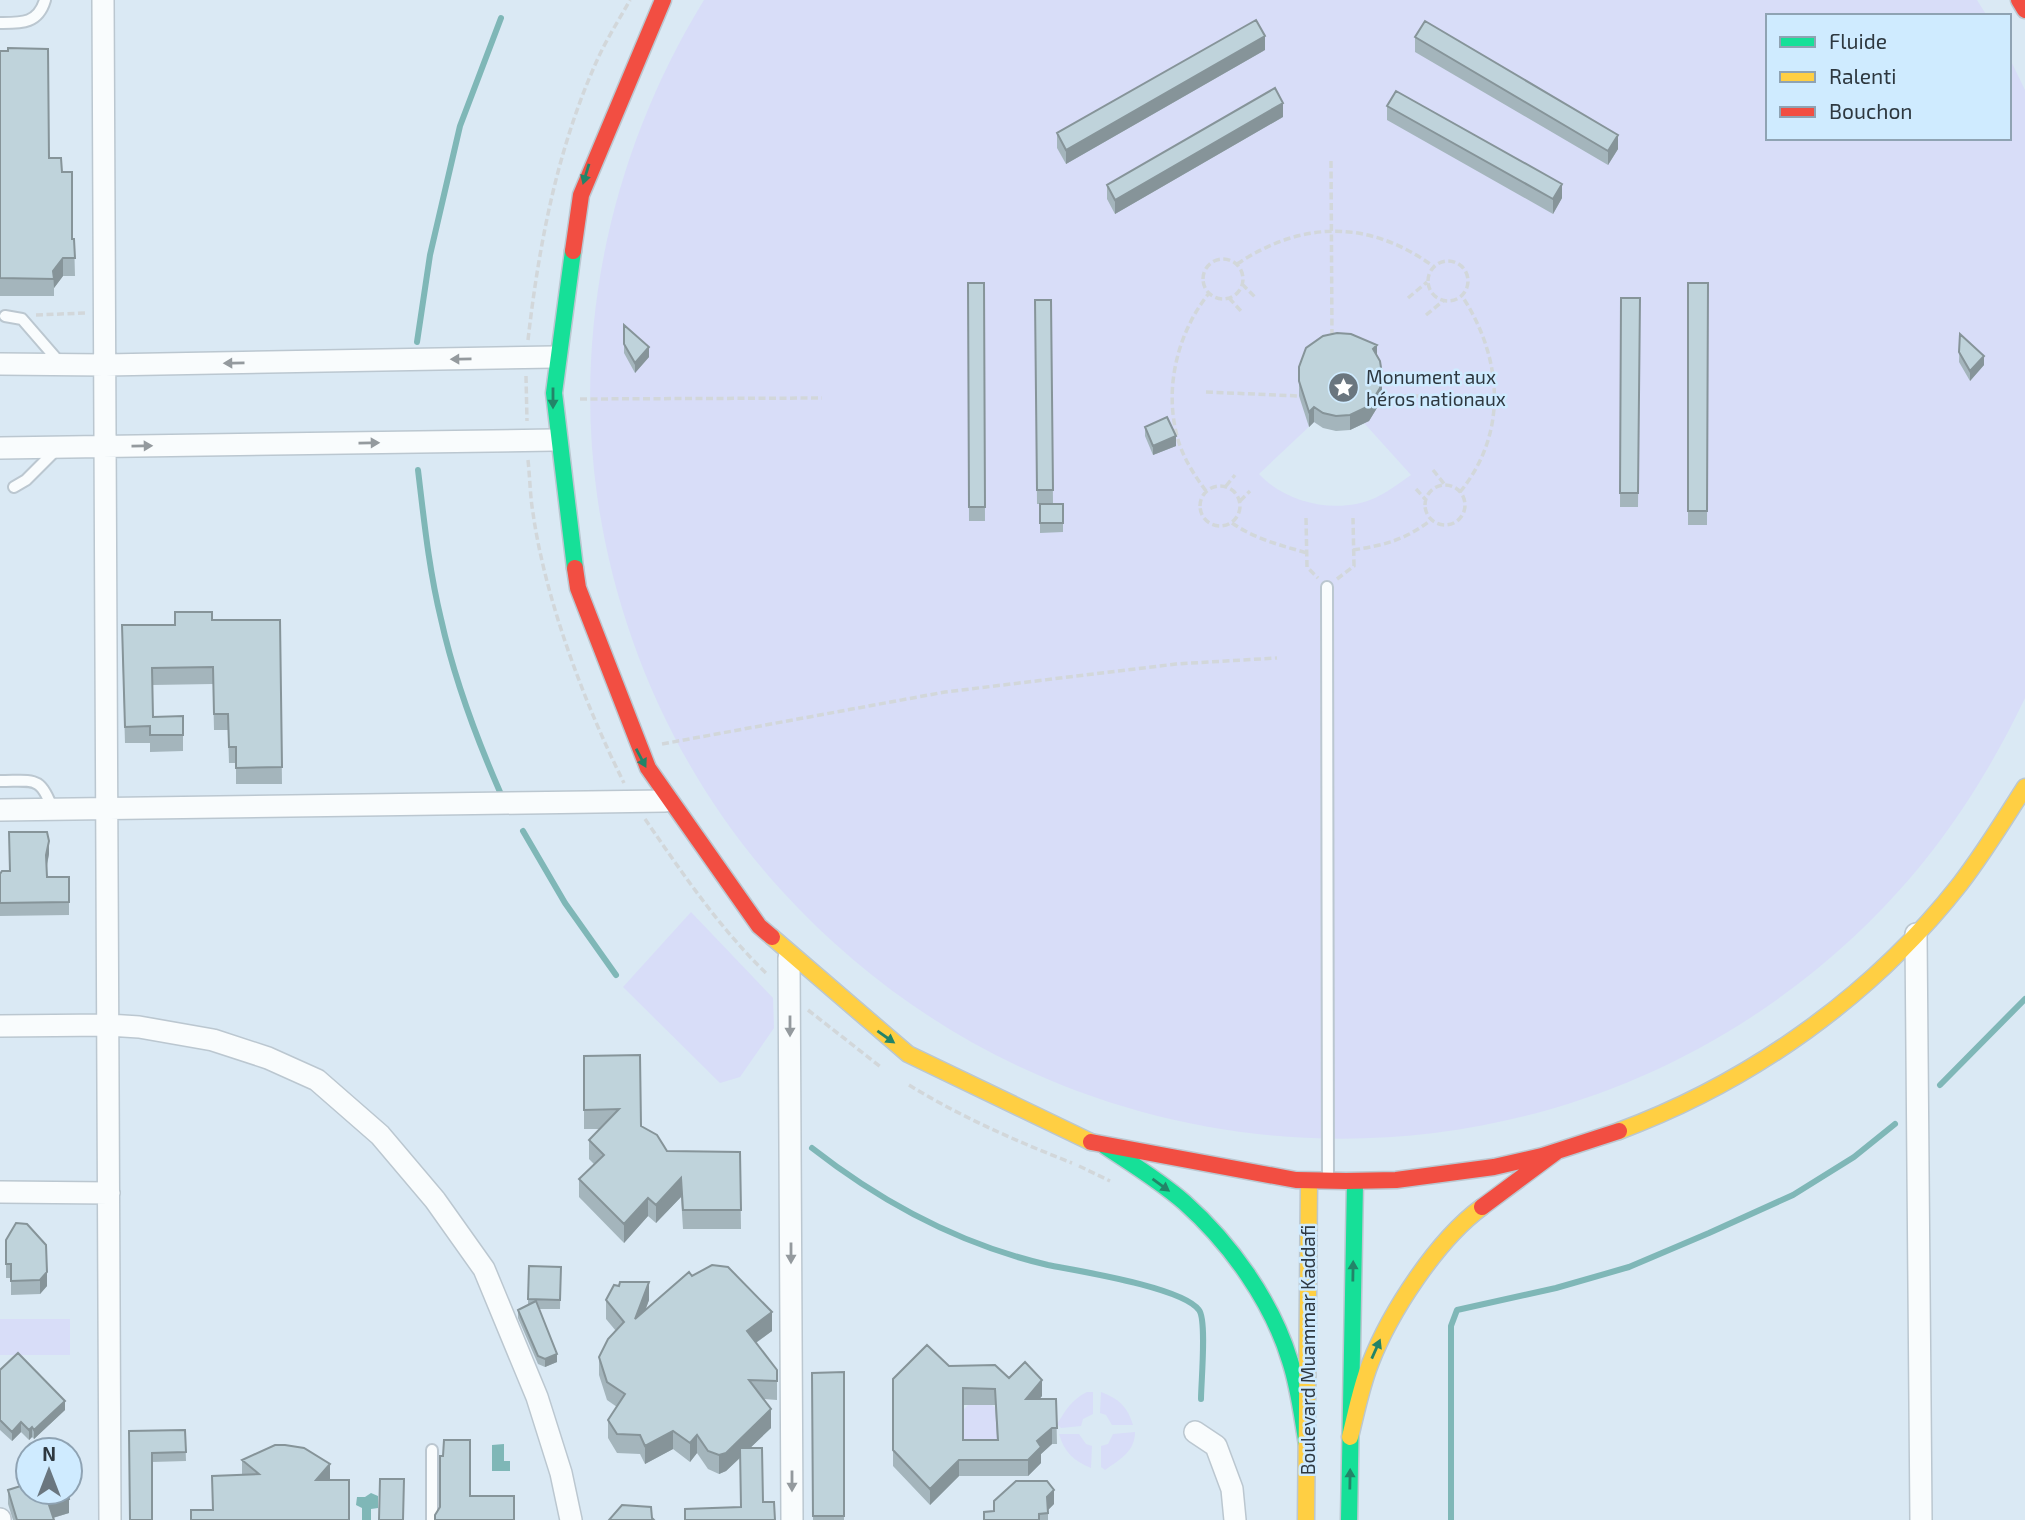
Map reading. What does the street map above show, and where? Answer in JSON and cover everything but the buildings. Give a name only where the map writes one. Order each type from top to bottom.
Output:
[{"type":"main road","points":[[663,0],[628,66],[606,116],[588,168],[563,275],[554,357],[554,440],[563,522],[580,601],[606,679],[636,748],[689,839],[722,883],[789,958],[859,1018],[936,1070],[1018,1113],[1105,1146],[1211,1171],[1309,1181],[1355,1182],[1457,1173],[1556,1152],[1610,1135],[1714,1088],[1755,1065],[1833,1011],[1876,974],[1916,934],[1971,869],[2023,794]]},
{"type":"main road","points":[[2019,0],[2025,10]]},
{"type":"main road","points":[[1105,1146],[1184,1201],[1207,1224],[1251,1280],[1284,1343],[1296,1380],[1307,1445]]},
{"type":"main road","points":[[1350,1437],[1369,1366],[1382,1336],[1430,1258],[1468,1217],[1556,1152]]},
{"type":"main road","name":"Boulevard Muammar Kaddafi","points":[[1306,1520],[1309,1181]]},
{"type":"main road","points":[[1349,1520],[1355,1182]]},
{"type":"street","points":[[103,0],[110,1520]]},
{"type":"street","points":[[0,364],[105,365],[554,357]]},
{"type":"street","points":[[0,448],[554,440]]},
{"type":"street","points":[[0,810],[665,801]]},
{"type":"street","points":[[1916,934],[1921,1520]]},
{"type":"street","points":[[789,958],[792,1520]]},
{"type":"street","points":[[0,1026],[139,1027],[213,1040],[268,1058],[317,1080],[380,1135],[435,1200],[484,1269],[537,1397],[561,1473],[572,1520]]},
{"type":"street","points":[[0,1192],[109,1193]]},
{"type":"street","points":[[1195,1432],[1216,1446],[1232,1489],[1235,1520]]},
{"type":"lane","points":[[0,23],[25,23],[34,19],[42,10],[45,0]]},
{"type":"lane","points":[[9,316],[22,319],[32,328],[61,364]]},
{"type":"lane","points":[[14,487],[26,480],[58,448]]},
{"type":"lane","points":[[1327,587],[1328,1182]]},
{"type":"lane","points":[[0,781],[29,781],[41,784],[48,793],[54,811]]},
{"type":"lane","points":[[432,1450],[432,1520]]},
{"type":"path","points":[[630,0],[600,55],[571,127],[555,185],[535,278],[526,358],[527,441],[533,514],[551,594],[584,692],[614,763],[634,802],[693,890],[746,954],[790,995],[886,1070]]},
{"type":"path","points":[[1331,160],[1332,349]]},
{"type":"path","points":[[1237,264],[1261,248],[1288,237],[1331,231],[1370,235],[1409,249],[1433,266]]},
{"type":"path","points":[[1223,258],[1237,264],[1243,274],[1242,284],[1237,293],[1229,298],[1218,298],[1209,293],[1202,279],[1210,262],[1223,258]]},
{"type":"path","points":[[1426,315],[1443,301],[1462,296],[1468,283],[1461,265],[1448,260],[1433,266],[1427,282],[1432,294],[1443,301]]},
{"type":"path","points":[[1408,298],[1427,282]]},
{"type":"path","points":[[1242,284],[1256,298]]},
{"type":"path","points":[[1206,491],[1191,469],[1180,445],[1174,421],[1172,393],[1174,368],[1185,332],[1195,311],[1209,293]]},
{"type":"path","points":[[1461,492],[1473,477],[1481,457],[1492,426],[1496,396],[1488,346],[1478,320],[1462,296]]},
{"type":"path","points":[[1229,298],[1241,311]]},
{"type":"path","points":[[9,316],[105,312]]},
{"type":"path","points":[[1206,392],[1299,396]]},
{"type":"path","points":[[1381,396],[1457,396]]},
{"type":"path","points":[[553,399],[822,398]]},
{"type":"path","points":[[1433,470],[1446,485]]},
{"type":"path","points":[[1226,486],[1235,475]]},
{"type":"path","points":[[1446,485],[1461,492],[1466,508],[1460,520],[1447,526],[1431,520],[1426,513],[1426,499],[1433,489],[1446,485]]},
{"type":"path","points":[[1213,486],[1226,486],[1240,501],[1238,515],[1231,523],[1215,526],[1204,519],[1199,507],[1200,500],[1213,486]]},
{"type":"path","points":[[1416,489],[1426,499]]},
{"type":"path","points":[[1240,501],[1250,491]]},
{"type":"path","points":[[1306,518],[1307,567],[1327,587],[1354,566],[1353,518]]},
{"type":"path","points":[[1353,550],[1389,545],[1419,530],[1431,520]]},
{"type":"path","points":[[1231,523],[1259,539],[1307,553]]},
{"type":"path","points":[[636,748],[945,692],[1176,664],[1277,658]]},
{"type":"path","points":[[909,1084],[943,1106],[1114,1183]]},
{"type":"shaded area","points":[[704,0],[1977,0],[1986,14],[1766,14],[1766,140],[2011,140],[2011,61],[2025,90],[2025,698],[1974,791],[1934,849],[1863,928],[1740,1024],[1605,1091],[1461,1129],[1315,1138],[1169,1119],[1028,1071],[898,995],[782,891],[746,849],[685,757],[638,656],[607,550],[597,495],[591,430],[591,366],[596,302],[607,239],[624,176],[672,57]],"holes":[[[1314,422],[1338,430],[1364,423],[1411,475],[1375,498],[1360,503],[1329,506],[1298,499],[1270,484],[1259,474]]]},
{"type":"shaded area","points":[[691,912],[773,998],[774,1028],[740,1077],[720,1083],[623,987]]},
{"type":"shaded area","points":[[0,1319],[70,1319],[70,1355],[0,1355]]},
{"type":"shaded area","points":[[1087,1392],[1093,1392],[1093,1414],[1083,1419],[1081,1426],[1061,1428],[1057,1424],[1066,1410]]},
{"type":"shaded area","points":[[1101,1392],[1122,1404],[1133,1425],[1112,1425],[1106,1415],[1100,1413]]},
{"type":"shaded area","points":[[968,1405],[992,1405],[1005,1415],[1006,1434],[990,1456],[954,1440],[954,1420]]},
{"type":"shaded area","points":[[1135,1432],[1132,1445],[1125,1455],[1105,1470],[1101,1467],[1101,1446],[1108,1444],[1113,1434]]},
{"type":"shaded area","points":[[1059,1434],[1079,1434],[1086,1444],[1092,1446],[1091,1468],[1070,1455]]},
{"type":"shaded area","points":[[504,1444],[504,1461],[510,1461],[510,1471],[492,1471],[492,1445]]},
{"type":"shaded area","points":[[371,1493],[378,1496],[378,1508],[371,1509],[371,1520],[362,1520],[362,1508],[356,1505],[357,1497],[365,1497]]},
{"type":"waterway","points":[[417,342],[430,255],[460,126],[501,18]]},
{"type":"waterway","points":[[418,470],[430,564],[446,641],[466,707],[500,792]]},
{"type":"waterway","points":[[523,831],[565,903],[616,975]]},
{"type":"waterway","points":[[1940,1085],[2025,999]]},
{"type":"waterway","points":[[1451,1520],[1451,1326],[1457,1310],[1556,1288],[1629,1267],[1793,1195],[1854,1157],[1895,1124]]},
{"type":"waterway","points":[[812,1148],[838,1168],[894,1203],[985,1246],[1048,1265],[1152,1287],[1189,1302],[1199,1310],[1203,1326],[1201,1399]]},
{"type":"traffic: fast","points":[[573,251],[554,393],[575,568]]},
{"type":"traffic: fast","points":[[1105,1146],[1184,1202],[1217,1236],[1247,1274],[1272,1317],[1290,1361],[1307,1445]]},
{"type":"traffic: fast","points":[[1349,1520],[1355,1182]]},
{"type":"traffic: slow","points":[[1619,1131],[1668,1111],[1762,1061],[1849,998],[1889,963],[1960,884],[2025,787]]},
{"type":"traffic: slow","points":[[772,937],[908,1054],[1091,1142]]},
{"type":"traffic: slow","points":[[1306,1520],[1309,1181]]},
{"type":"traffic: slow","points":[[1350,1437],[1367,1373],[1402,1300],[1448,1238],[1482,1207]]},
{"type":"traffic: jam","points":[[573,251],[581,195],[663,0]]},
{"type":"traffic: jam","points":[[2019,0],[2025,10]]},
{"type":"traffic: jam","points":[[575,568],[578,588],[648,768],[759,926],[772,937]]},
{"type":"traffic: jam","points":[[1091,1142],[1296,1180],[1396,1180],[1494,1167],[1542,1156],[1619,1131]]},
{"type":"traffic: jam","points":[[1482,1207],[1556,1152]]},
{"type":"place","name":"Monument aux héros nationaux","points":[[1343,387]]}]
